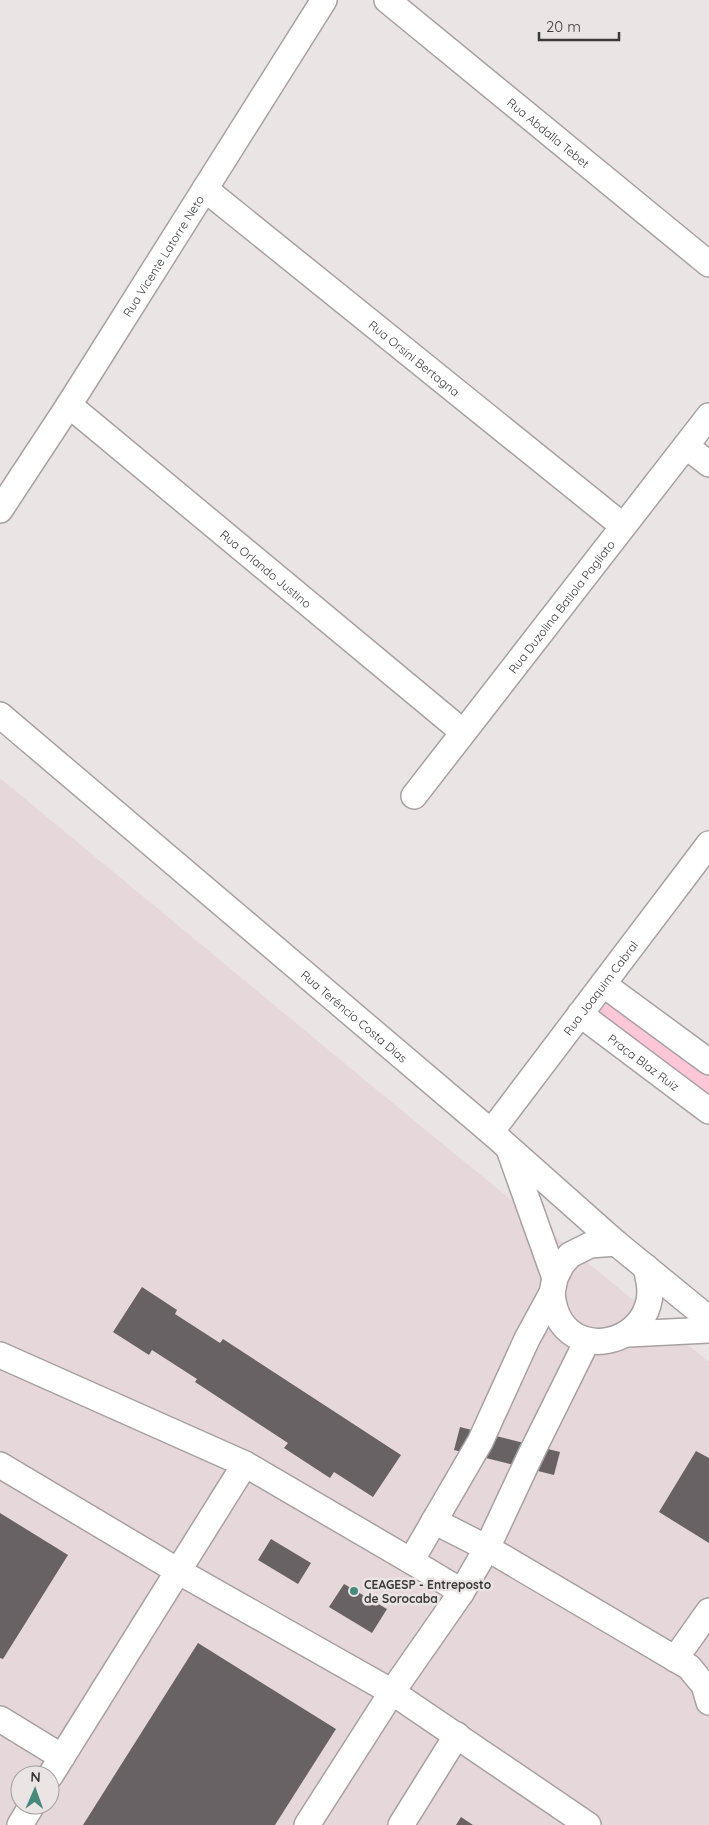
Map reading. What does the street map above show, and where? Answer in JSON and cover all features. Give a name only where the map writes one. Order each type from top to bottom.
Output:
[{"type":"street","name":"Rua Vicente Latorre Neto","points":[[0,510],[69,405],[324,0]]},
{"type":"street","name":"Rua Abdalla Tebet","points":[[387,0],[709,264]]},
{"type":"street","name":"Rua Orsini Bertagna","points":[[205,189],[623,526]]},
{"type":"street","name":"Rua Orlando Justino","points":[[69,405],[463,732]]},
{"type":"street","name":"Rua Duzolina Batiola Pagliato","points":[[414,796],[709,416]]},
{"type":"street","points":[[686,446],[709,464]]},
{"type":"street","name":"Rua Terêncio Costa Dias","points":[[0,715],[500,1139],[616,1243],[709,1319]]},
{"type":"street","name":"Rua Joaquim Cabral","points":[[500,1139],[580,1014],[709,844]]},
{"type":"street","points":[[603,984],[709,1062]]},
{"type":"street","name":"Praça Blaz Ruiz","points":[[580,1014],[709,1111]]},
{"type":"street","points":[[500,1139],[553,1286],[554,1309],[562,1323],[573,1334],[588,1341],[603,1342],[628,1334],[709,1330]]},
{"type":"street","points":[[411,1561],[480,1442],[562,1264],[580,1249],[590,1245],[616,1243]]},
{"type":"street","points":[[628,1334],[643,1319],[649,1304],[650,1288],[646,1267]]},
{"type":"street","points":[[307,1825],[392,1692],[461,1594],[487,1548],[532,1452],[588,1341]]},
{"type":"street","points":[[0,1356],[245,1464],[411,1561],[449,1584],[461,1594]]},
{"type":"street","points":[[57,1765],[245,1464]]},
{"type":"street","points":[[0,1465],[178,1571],[392,1692],[588,1825]]},
{"type":"street","points":[[434,1521],[487,1548],[689,1667],[707,1687]]},
{"type":"street","points":[[675,1659],[709,1611]]},
{"type":"street","points":[[0,1719],[55,1765]]},
{"type":"street","points":[[401,1825],[457,1735]]},
{"type":"shaded area","name":"CEAGESP - Entreposto de Sorocaba","points":[[0,778],[709,1362],[709,1825],[0,1825]]},
{"type":"shaded area","points":[[607,1004],[709,1077],[709,1097],[599,1014],[601,1009]]},
{"type":"building","points":[[142,1287],[177,1310],[175,1314],[220,1343],[223,1339],[401,1455],[373,1497],[334,1472],[330,1478],[284,1448],[288,1443],[195,1382],[197,1379],[152,1350],[149,1355],[113,1332]]},
{"type":"building","points":[[460,1427],[560,1452],[554,1475],[454,1450]]},
{"type":"building","points":[[696,1451],[709,1458],[709,1543],[659,1512]]},
{"type":"building","points":[[0,1513],[68,1555],[3,1659],[0,1658]]},
{"type":"building","points":[[271,1539],[311,1563],[298,1584],[258,1560]]},
{"type":"building","points":[[344,1584],[387,1609],[372,1633],[329,1607]]},
{"type":"building","points":[[198,1643],[336,1729],[275,1825],[83,1825]]},
{"type":"building","points":[[461,1817],[473,1825],[456,1825]]},
{"type":"place","name":"CEAGESP - Entreposto de Sorocaba","points":[[354,1591]]}]
